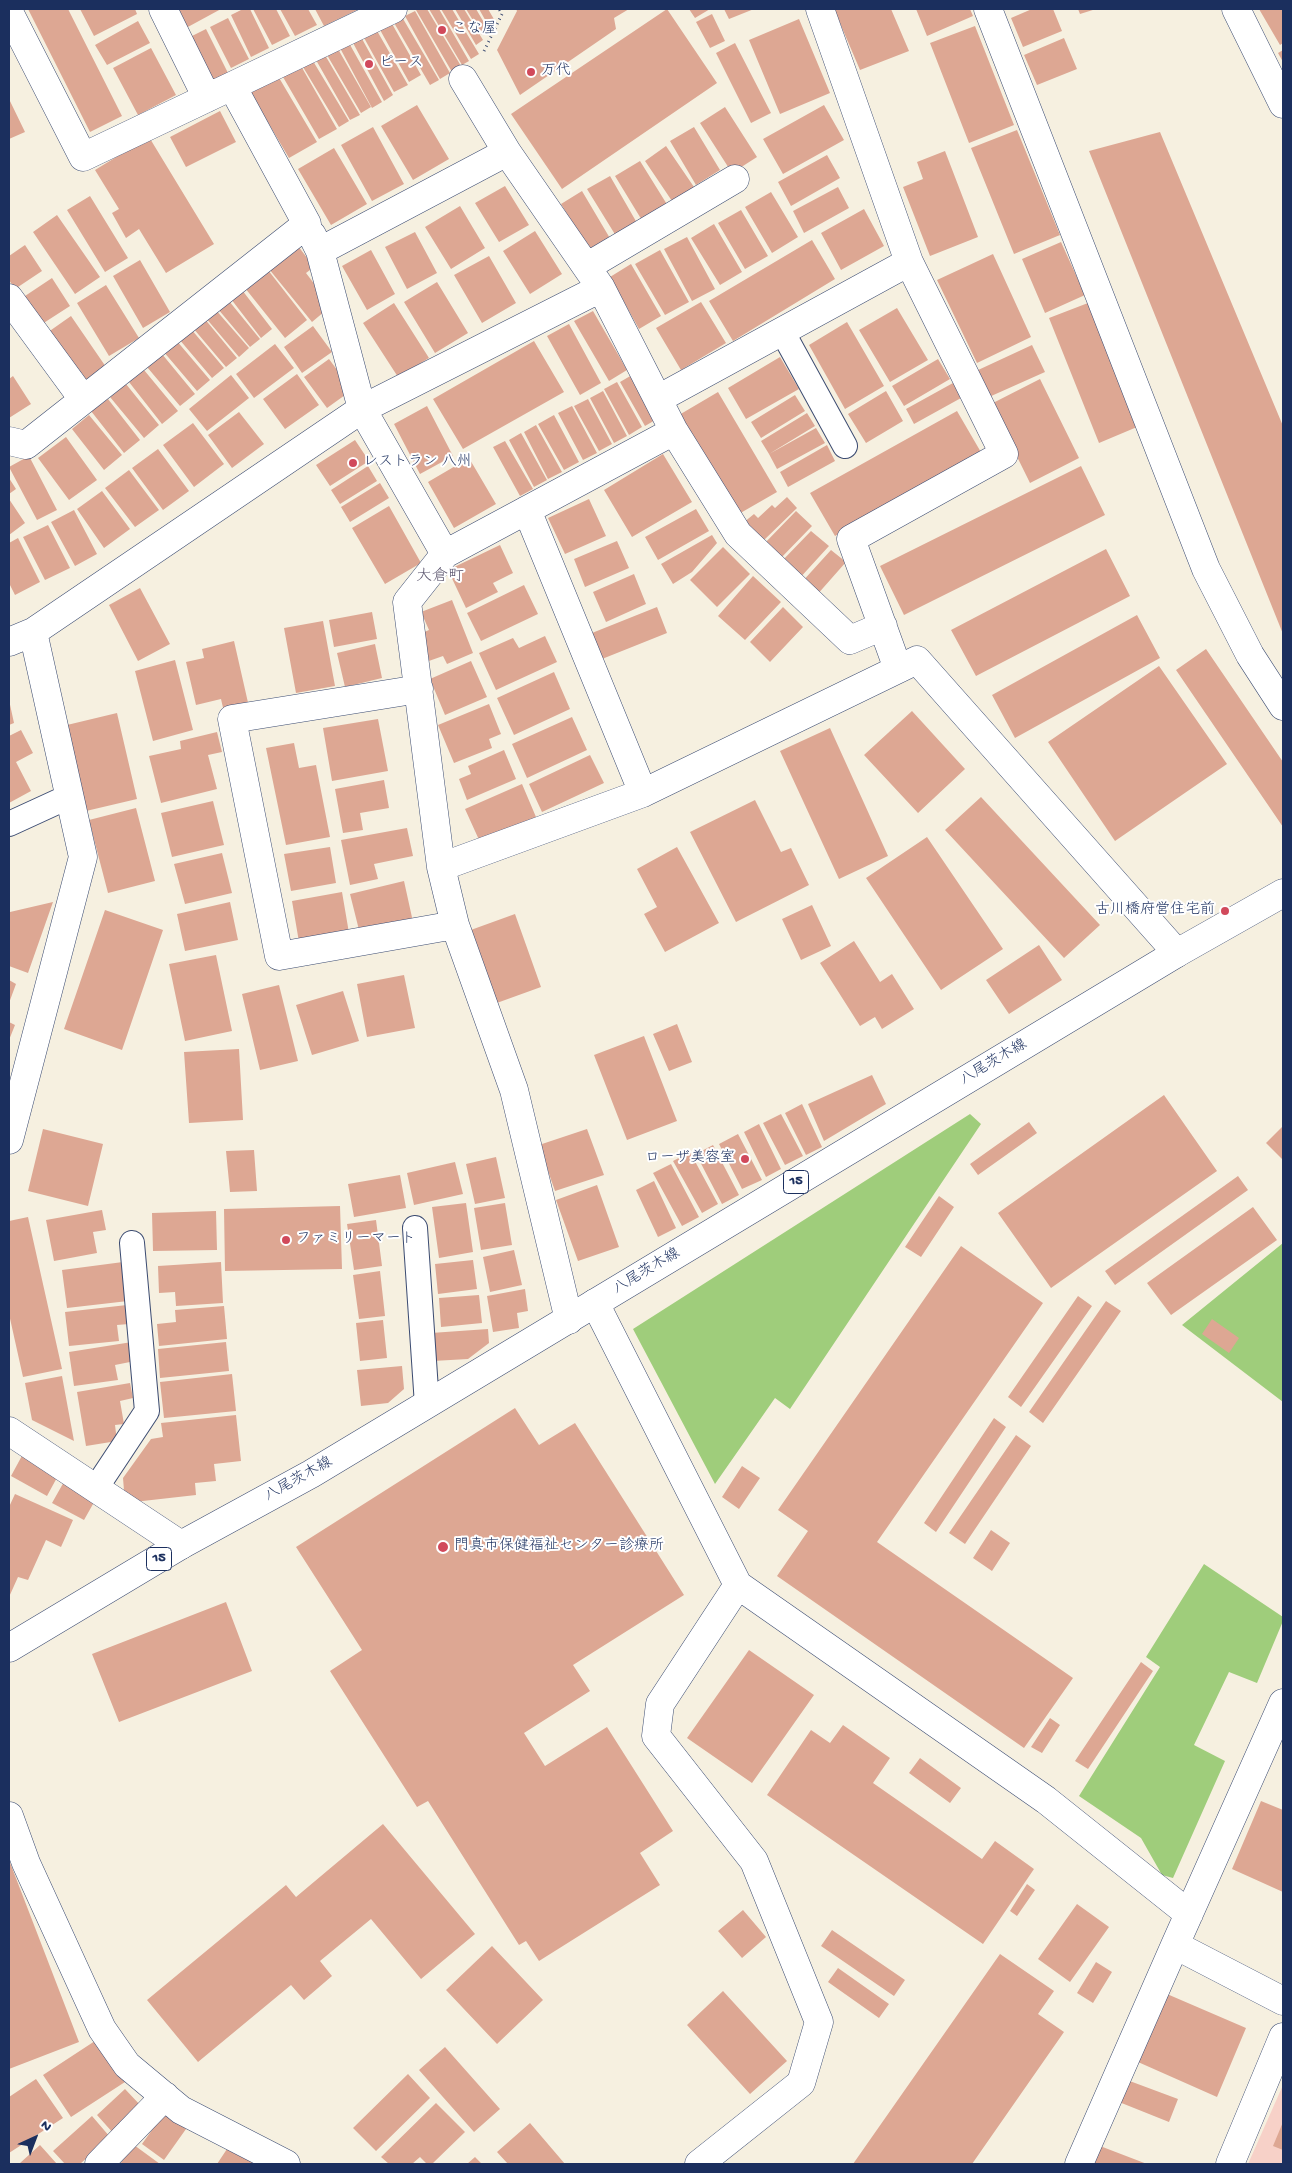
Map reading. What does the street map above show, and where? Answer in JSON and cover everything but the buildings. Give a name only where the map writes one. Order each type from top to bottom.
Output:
[{"type":"street","points":[[163,9],[206,98]]},
{"type":"street","points":[[9,12],[83,157],[393,9]]},
{"type":"street","points":[[820,9],[909,262],[1004,454],[851,539],[898,669]]},
{"type":"street","points":[[988,9],[1206,569],[1250,655],[1283,706]]},
{"type":"street","points":[[1236,9],[1283,104]]},
{"type":"street","points":[[463,79],[508,152],[595,277],[674,431],[738,534],[850,640],[883,626]]},
{"type":"street","points":[[232,86],[320,251],[362,409],[445,554]]},
{"type":"street","points":[[320,251],[508,152]]},
{"type":"street","points":[[9,1140],[13,1108],[84,857],[70,796],[21,637],[362,409],[595,277],[735,179]]},
{"type":"street","points":[[9,441],[26,445],[307,224]]},
{"type":"street","points":[[658,399],[909,262]]},
{"type":"street","points":[[9,298],[84,399]]},
{"type":"street","points":[[568,1320],[514,1090],[455,925],[441,867],[407,602],[445,554],[674,431]]},
{"type":"street","points":[[526,510],[643,793]]},
{"type":"street","points":[[441,867],[643,793],[917,660],[1177,953]]},
{"type":"street","points":[[419,689],[232,719],[279,956],[455,925]]},
{"type":"street","name":"八尾茨木線","points":[[9,1648],[181,1545],[311,1474],[1177,953],[1283,893]]},
{"type":"street","points":[[595,1304],[738,1585],[1046,1800],[1189,1914]]},
{"type":"street","points":[[9,1431],[181,1545]]},
{"type":"street","points":[[698,2164],[801,2083],[819,2022],[754,1861],[656,1736],[660,1704],[738,1585]]},
{"type":"street","points":[[1080,2164],[1283,1703]]},
{"type":"street","points":[[9,1816],[26,1863],[102,2029],[127,2065],[181,2110],[286,2164]]},
{"type":"street","points":[[1175,1945],[1283,2001]]},
{"type":"street","points":[[1230,2164],[1283,2037]]},
{"type":"street","points":[[99,2164],[165,2096]]},
{"type":"lane","points":[[782,331],[844,446]]},
{"type":"lane","points":[[9,824],[70,796]]},
{"type":"lane","points":[[416,1228],[427,1405]]},
{"type":"lane","points":[[96,1488],[148,1411],[132,1243]]},
{"type":"path","points":[[463,79],[481,58],[502,14],[499,9]]},
{"type":"shaded area","points":[[1283,2085],[1283,2164],[1248,2164]]},
{"type":"green space","points":[[970,1114],[981,1124],[790,1409],[775,1398],[715,1484],[633,1329]]},
{"type":"green space","points":[[1283,1243],[1283,1402],[1182,1325]]},
{"type":"green space","points":[[1204,1564],[1283,1617],[1283,1621],[1257,1683],[1229,1672],[1194,1745],[1225,1761],[1173,1878],[1162,1875],[1141,1838],[1079,1796],[1160,1667],[1146,1657]]},
{"type":"place","name":"こな屋","points":[[442,30]]},
{"type":"place","name":"ピース","points":[[369,64]]},
{"type":"place","name":"万代","points":[[531,72]]},
{"type":"place","name":"レストラン 八州","points":[[353,463]]},
{"type":"place","name":"古川橋府営住宅前","points":[[1225,911]]},
{"type":"place","name":"ローザ美容室","points":[[745,1159]]},
{"type":"place","name":"ファミリーマート","points":[[286,1240]]},
{"type":"place","name":"門真市保健福祉センター診療所","points":[[443,1547]]},
{"type":"district","name":"大倉町","points":[[440,578]]}]
